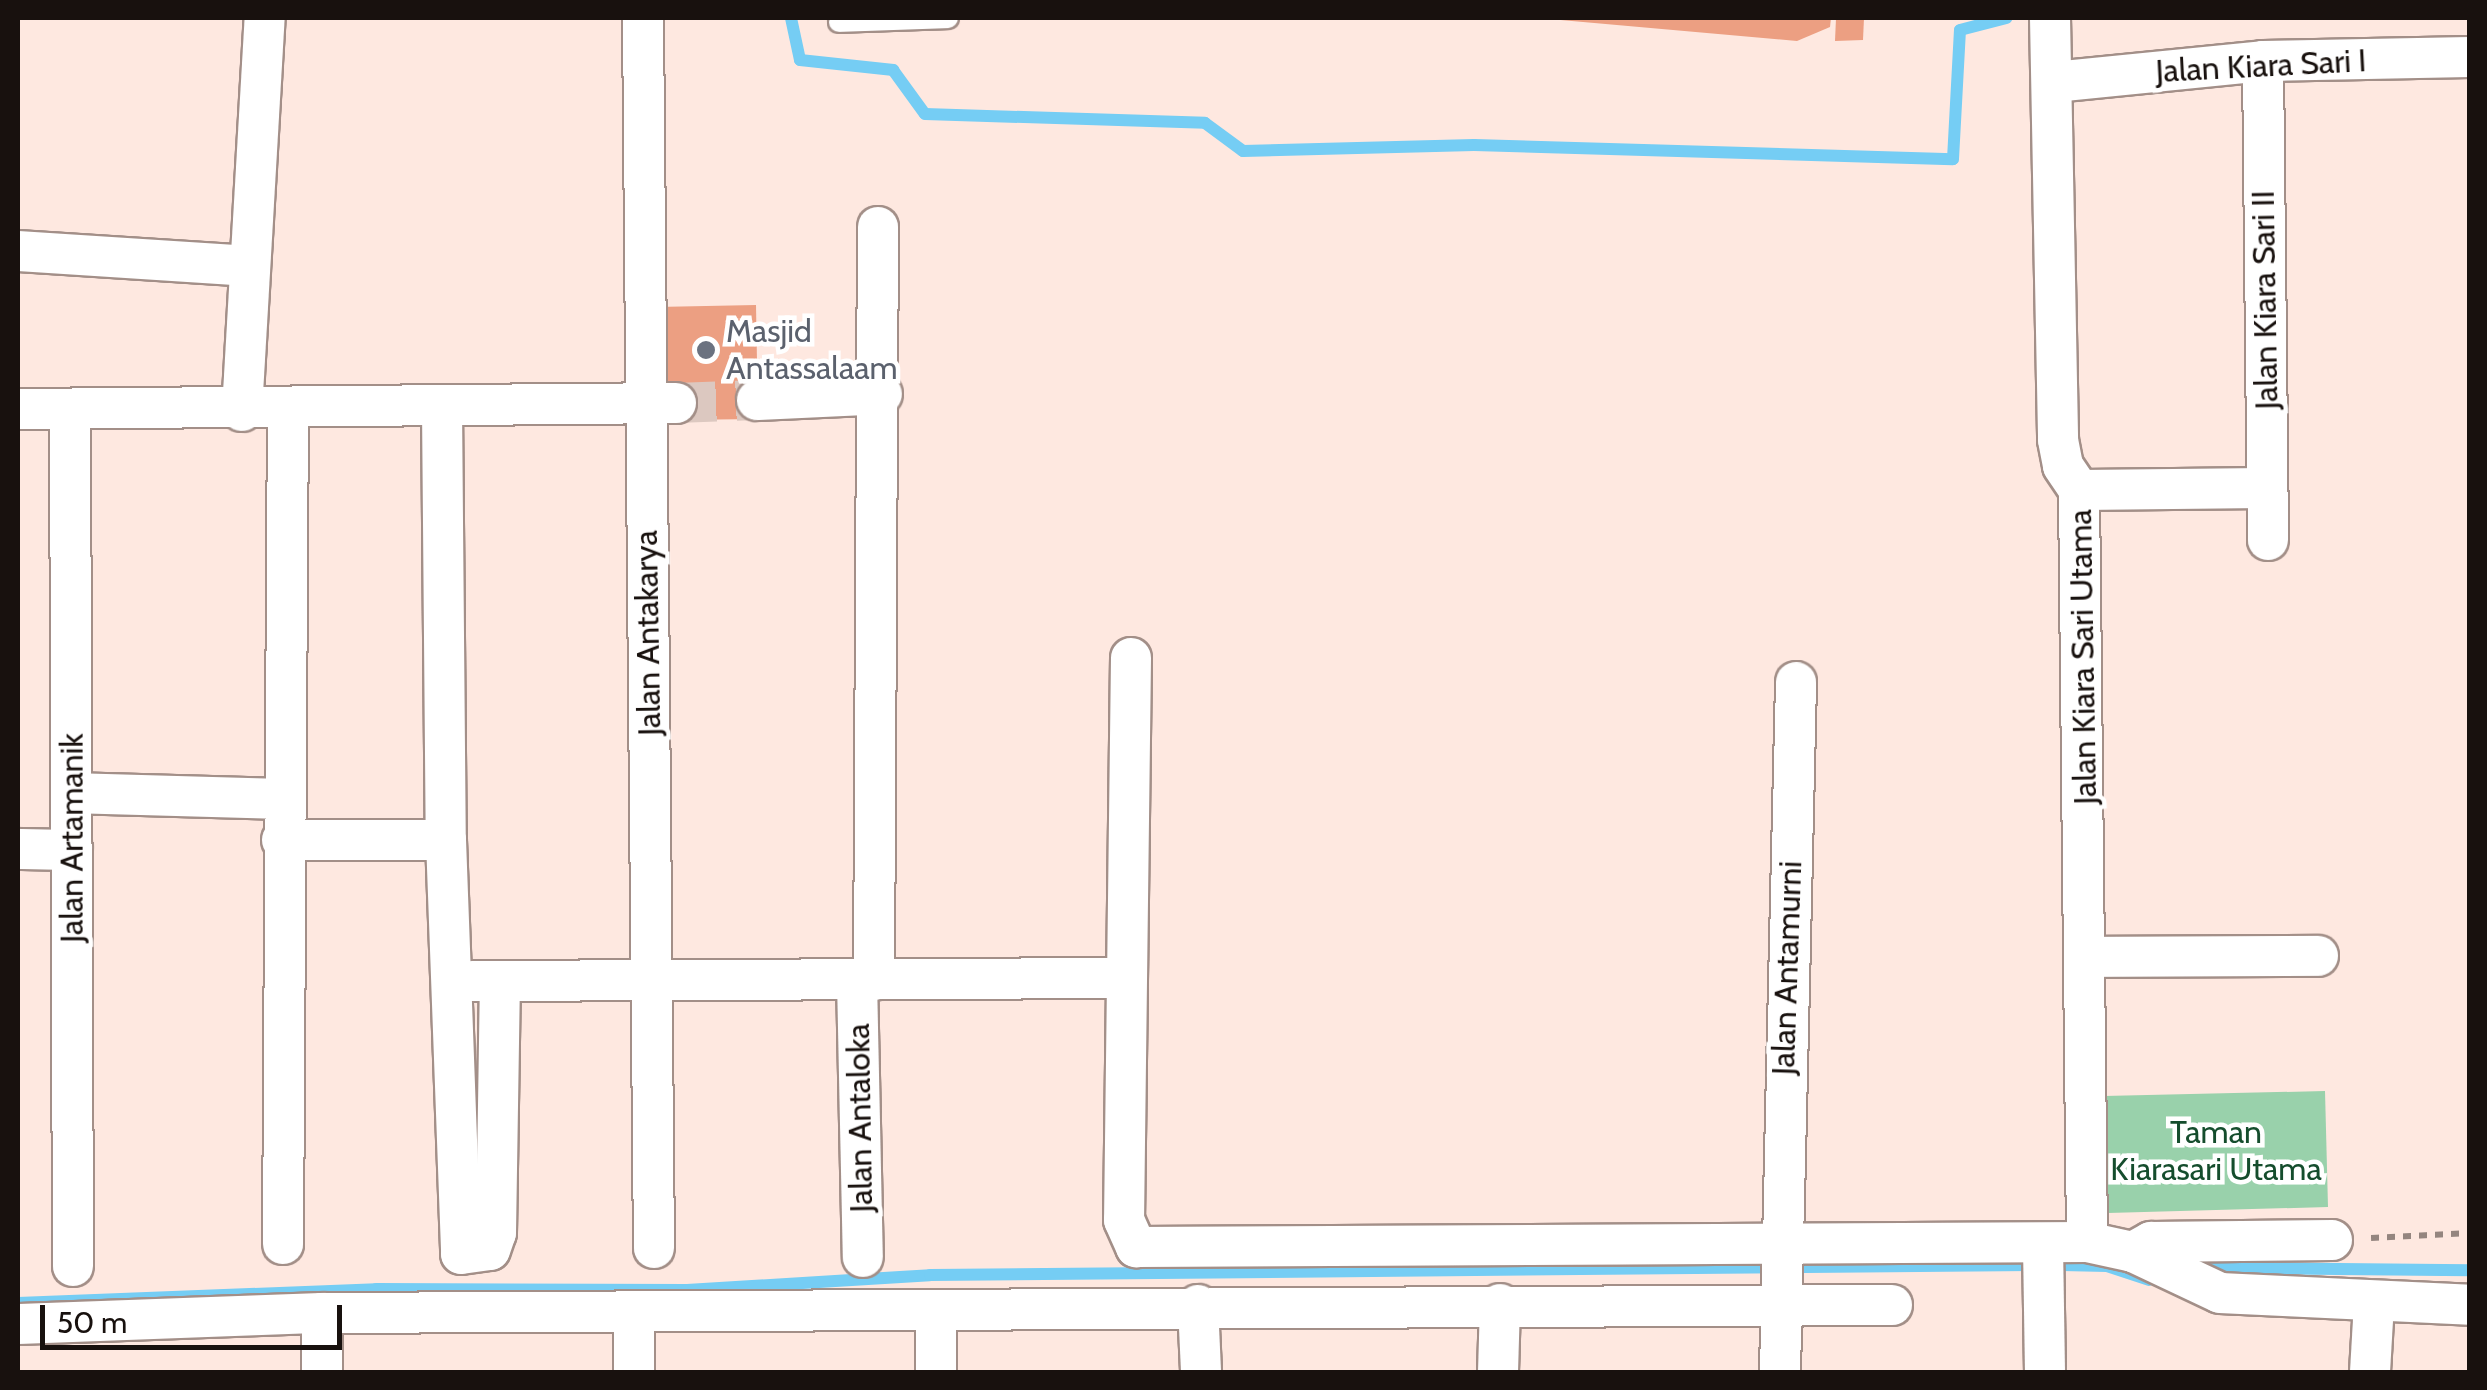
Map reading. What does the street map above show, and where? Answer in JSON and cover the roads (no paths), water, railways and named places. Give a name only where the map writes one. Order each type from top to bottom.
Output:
[{"type":"street","points":[[242,410],[265,18]]},
{"type":"street","name":"Jalan Antakarya","points":[[644,18],[661,403],[652,982],[654,1248]]},
{"type":"street","name":"Jalan Kiara Sari Utama","points":[[2050,18],[2058,440],[2062,466],[2080,490],[2089,957],[2087,1242]]},
{"type":"street","name":"Jalan Kiara Sari I","points":[[2054,82],[2263,61],[2470,57]]},
{"type":"street","name":"Jalan Kiara Sari II","points":[[2263,61],[2268,540]]},
{"type":"street","name":"Jalan Antaloka","points":[[863,1257],[866,980],[882,394],[878,227]]},
{"type":"street","points":[[18,250],[250,266]]},
{"type":"street","points":[[757,400],[882,394]]},
{"type":"street","points":[[18,410],[661,403]]},
{"type":"street","points":[[442,406],[446,840],[461,1254],[490,1250],[496,1233],[500,981]]},
{"type":"street","points":[[283,1244],[281,799],[288,409]]},
{"type":"street","name":"Jalan Artamanik","points":[[70,410],[73,1266]]},
{"type":"street","points":[[2080,490],[2267,488]]},
{"type":"street","points":[[1131,658],[1124,1220],[1136,1247],[1779,1269],[1892,1305]]},
{"type":"street","name":"Jalan Antamurni","points":[[1780,1372],[1779,1269],[1796,682]]},
{"type":"street","points":[[72,793],[281,799]]},
{"type":"street","points":[[282,840],[446,840]]},
{"type":"street","points":[[18,849],[72,850]]},
{"type":"street","points":[[2089,957],[2318,956]]},
{"type":"street","points":[[453,981],[1126,978]]},
{"type":"street","points":[[2162,1267],[2151,1242],[2332,1240]]},
{"type":"street","points":[[18,1324],[322,1314],[936,1314],[1198,1305],[1500,1304],[1779,1269],[2087,1242],[2162,1267],[2374,1303],[2470,1305]]},
{"type":"street","points":[[2043,1245],[2045,1372]]},
{"type":"street","points":[[2370,1372],[2374,1303]]},
{"type":"street","points":[[1498,1372],[1500,1304]]},
{"type":"street","points":[[1198,1305],[1201,1372]]},
{"type":"street","points":[[634,1313],[634,1372]]},
{"type":"street","points":[[322,1314],[322,1372]]},
{"type":"street","points":[[936,1314],[936,1372]]},
{"type":"lane","points":[[839,22],[948,18]]},
{"type":"waterway","points":[[791,18],[800,60],[893,70],[925,114],[1205,123],[1243,151],[1474,145],[1953,159],[1960,30],[2006,18]]},
{"type":"waterway","points":[[2195,1260],[2224,1268],[2470,1270]]},
{"type":"waterway","points":[[18,1303],[376,1289],[687,1290],[930,1275],[2032,1265]]},
{"type":"waterway","points":[[2062,1265],[2107,1266],[2149,1280]]},
{"type":"tunnel","points":[[676,403],[757,400]]},
{"type":"place","name":"Masjid Antassalaam","points":[[706,350]]},
{"type":"park label","name":"Taman Kiarasari Utama","points":[[2216,1152]]}]
